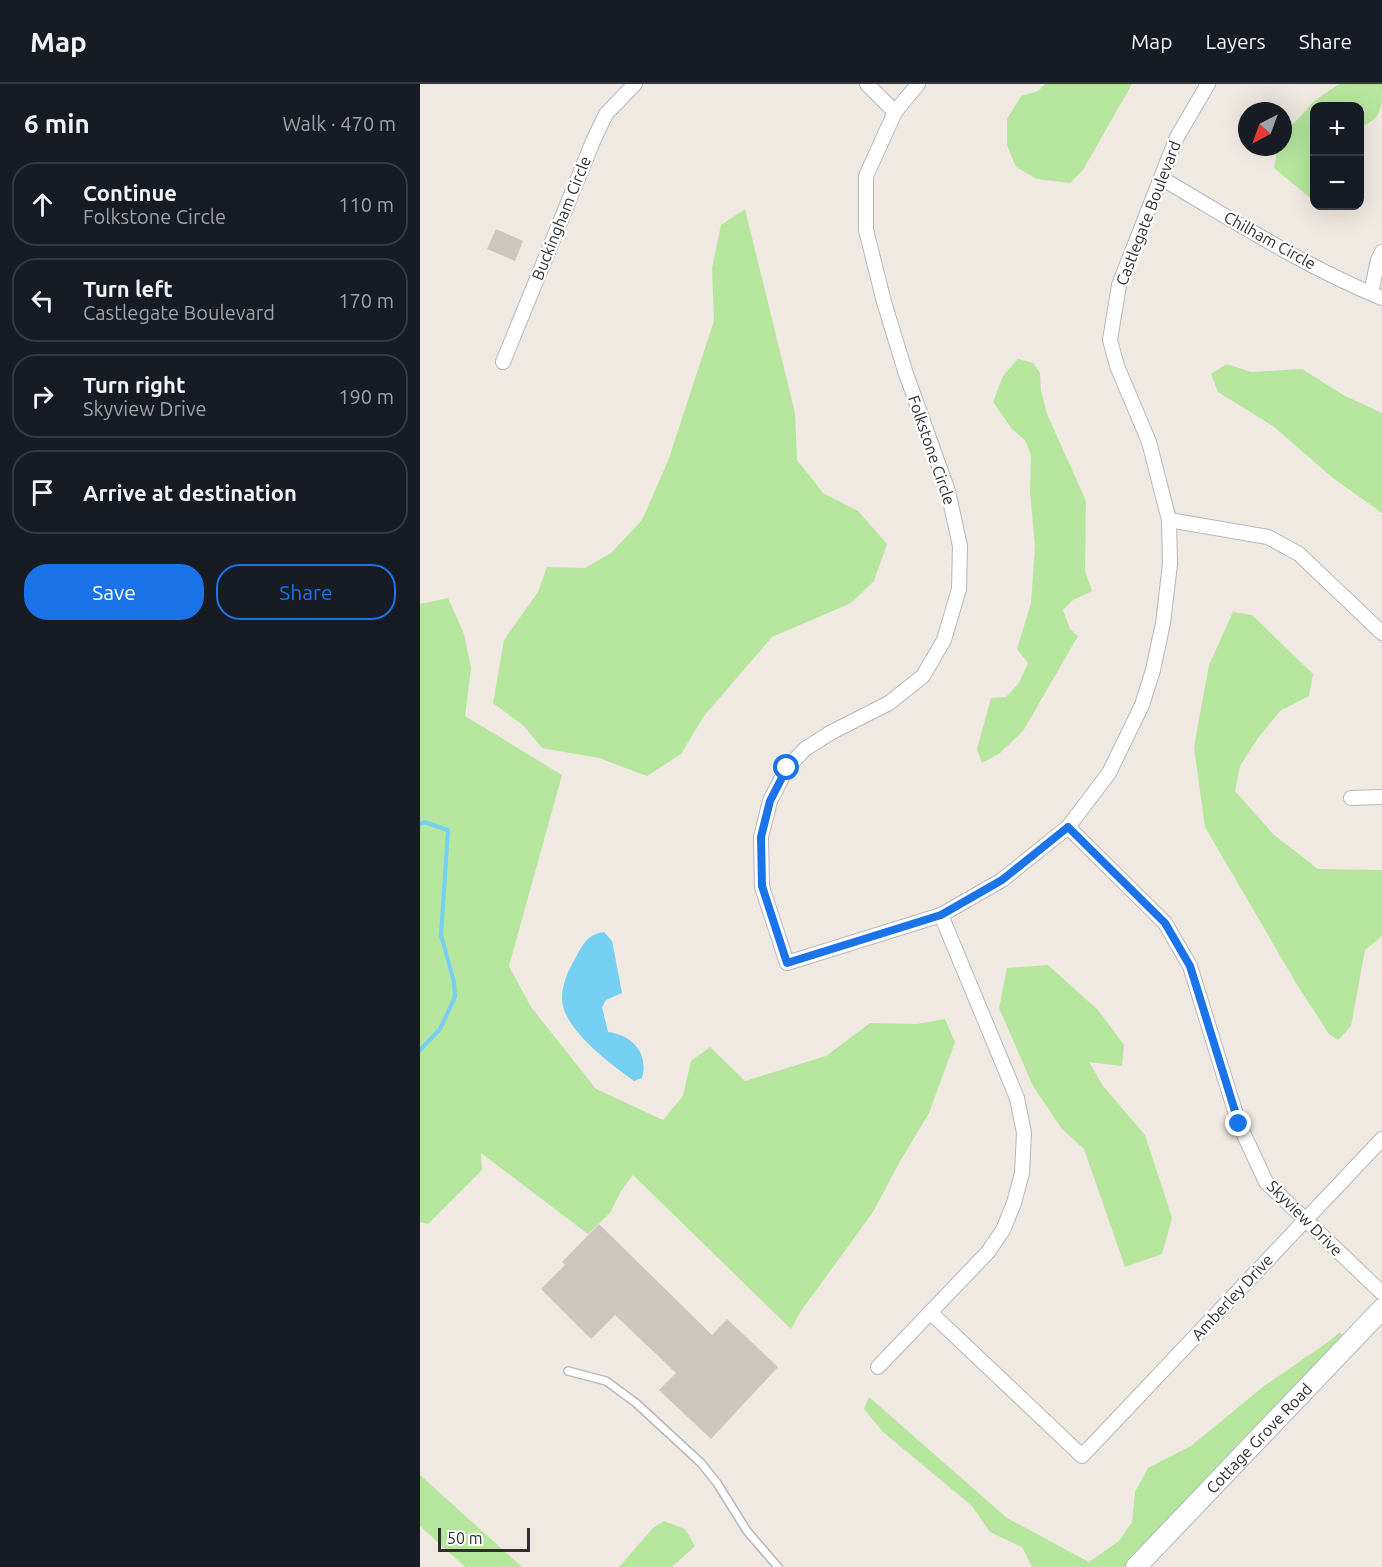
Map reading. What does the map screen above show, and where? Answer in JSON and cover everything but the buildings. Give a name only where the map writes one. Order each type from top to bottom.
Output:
[{"type":"street","name":"Buckingham Circle","points":[[503,362],[594,139],[606,114],[635,84]]},
{"type":"street","points":[[867,84],[895,112]]},
{"type":"street","name":"Folkstone Circle","points":[[787,963],[762,886],[761,837],[770,801],[787,768],[805,749],[889,703],[923,676],[944,640],[959,589],[960,546],[948,491],[905,371],[884,302],[866,230],[866,176],[895,112],[918,84]]},
{"type":"street","name":"Castlegate Boulevard","points":[[787,963],[941,915],[1002,880],[1068,827],[1109,773],[1142,705],[1153,670],[1163,623],[1170,564],[1169,520],[1149,442],[1117,366],[1110,340],[1119,285],[1177,137],[1209,84]]},
{"type":"street","name":"Chilham Circle","points":[[1161,178],[1269,241],[1376,296]]},
{"type":"street","points":[[1376,296],[1378,260],[1382,252]]},
{"type":"street","points":[[1169,520],[1268,537],[1299,554],[1382,633]]},
{"type":"street","points":[[1351,798],[1382,797]]},
{"type":"street","name":"Skyview Drive","points":[[1068,827],[1165,923],[1190,966],[1239,1124],[1266,1182],[1382,1293]]},
{"type":"street","points":[[878,1367],[988,1252],[1003,1230],[1014,1203],[1022,1173],[1024,1133],[1017,1098],[941,915]]},
{"type":"street","name":"Amberley Drive","points":[[930,1312],[1082,1456],[1382,1139]]},
{"type":"street","name":"Cottage Grove Road","points":[[1136,1567],[1382,1309]]},
{"type":"lane","points":[[568,1371],[606,1381],[636,1403],[685,1448],[717,1483],[747,1531],[778,1567]]},
{"type":"green space","points":[[1045,84],[1132,84],[1083,170],[1070,183],[1037,179],[1016,167],[1007,145],[1007,119],[1021,96],[1038,91]]},
{"type":"green space","points":[[1339,84],[1382,84],[1382,101],[1377,117],[1364,125],[1364,102],[1314,101]]},
{"type":"green space","points":[[1310,106],[1310,198],[1274,168],[1276,156],[1292,156],[1292,125]]},
{"type":"green space","points":[[745,209],[795,413],[797,460],[823,493],[858,511],[887,544],[874,581],[851,603],[772,637],[704,716],[681,754],[647,776],[599,758],[542,748],[524,726],[493,703],[504,640],[538,592],[547,567],[585,568],[611,553],[642,520],[668,461],[714,321],[712,268],[721,225]]},
{"type":"green space","points":[[1018,359],[1033,363],[1040,373],[1041,391],[1047,414],[1086,501],[1085,571],[1092,591],[1073,600],[1063,610],[1070,629],[1078,636],[1023,731],[1000,753],[982,763],[977,749],[991,698],[1006,697],[1019,683],[1028,663],[1017,649],[1031,603],[1035,546],[1030,492],[1031,455],[1025,440],[1012,429],[993,402],[1003,376]]},
{"type":"green space","points":[[1227,364],[1251,372],[1302,369],[1345,396],[1382,413],[1382,513],[1333,478],[1273,426],[1218,392],[1211,374]]},
{"type":"green space","points":[[448,598],[464,634],[471,668],[465,716],[562,775],[509,966],[531,1007],[596,1089],[663,1120],[683,1096],[691,1061],[710,1047],[745,1081],[826,1056],[870,1023],[917,1024],[945,1019],[955,1042],[929,1113],[873,1212],[801,1311],[791,1329],[633,1175],[621,1191],[610,1213],[588,1234],[481,1153],[482,1170],[428,1224],[420,1222],[420,604]]},
{"type":"green space","points":[[1233,612],[1252,615],[1313,674],[1309,696],[1280,711],[1258,738],[1240,766],[1235,791],[1273,834],[1318,869],[1382,870],[1382,936],[1365,950],[1351,1026],[1338,1040],[1329,1034],[1296,983],[1205,827],[1194,747],[1209,665]]},
{"type":"green space","points":[[1048,965],[1098,1010],[1124,1045],[1122,1066],[1089,1062],[1103,1086],[1145,1135],[1172,1218],[1162,1254],[1125,1267],[1084,1149],[1062,1129],[1033,1086],[999,1008],[1007,968]]},
{"type":"green space","points":[[1340,1332],[1344,1339],[1128,1567],[1032,1567],[1022,1547],[990,1532],[972,1506],[883,1432],[864,1409],[869,1397],[1007,1518],[1089,1562],[1119,1541],[1132,1522],[1135,1492],[1148,1468],[1191,1446],[1264,1386]]},
{"type":"green space","points":[[420,1475],[522,1567],[465,1567],[420,1526]]},
{"type":"green space","points":[[664,1521],[685,1529],[695,1546],[672,1567],[619,1567],[653,1528]]},
{"type":"water","points":[[604,932],[612,941],[622,993],[606,1000],[602,1007],[608,1032],[631,1041],[641,1053],[644,1069],[642,1078],[634,1081],[589,1045],[570,1022],[564,1010],[562,993],[570,968],[586,941]]},
{"type":"waterway","points":[[420,824],[424,822],[448,830],[441,935],[454,982],[455,997],[440,1029],[420,1050]]},
{"type":"route","points":[[787,768],[770,801],[761,837],[762,886],[787,963],[941,915],[1002,880],[1068,827],[1165,923],[1190,966],[1239,1124]]}]
